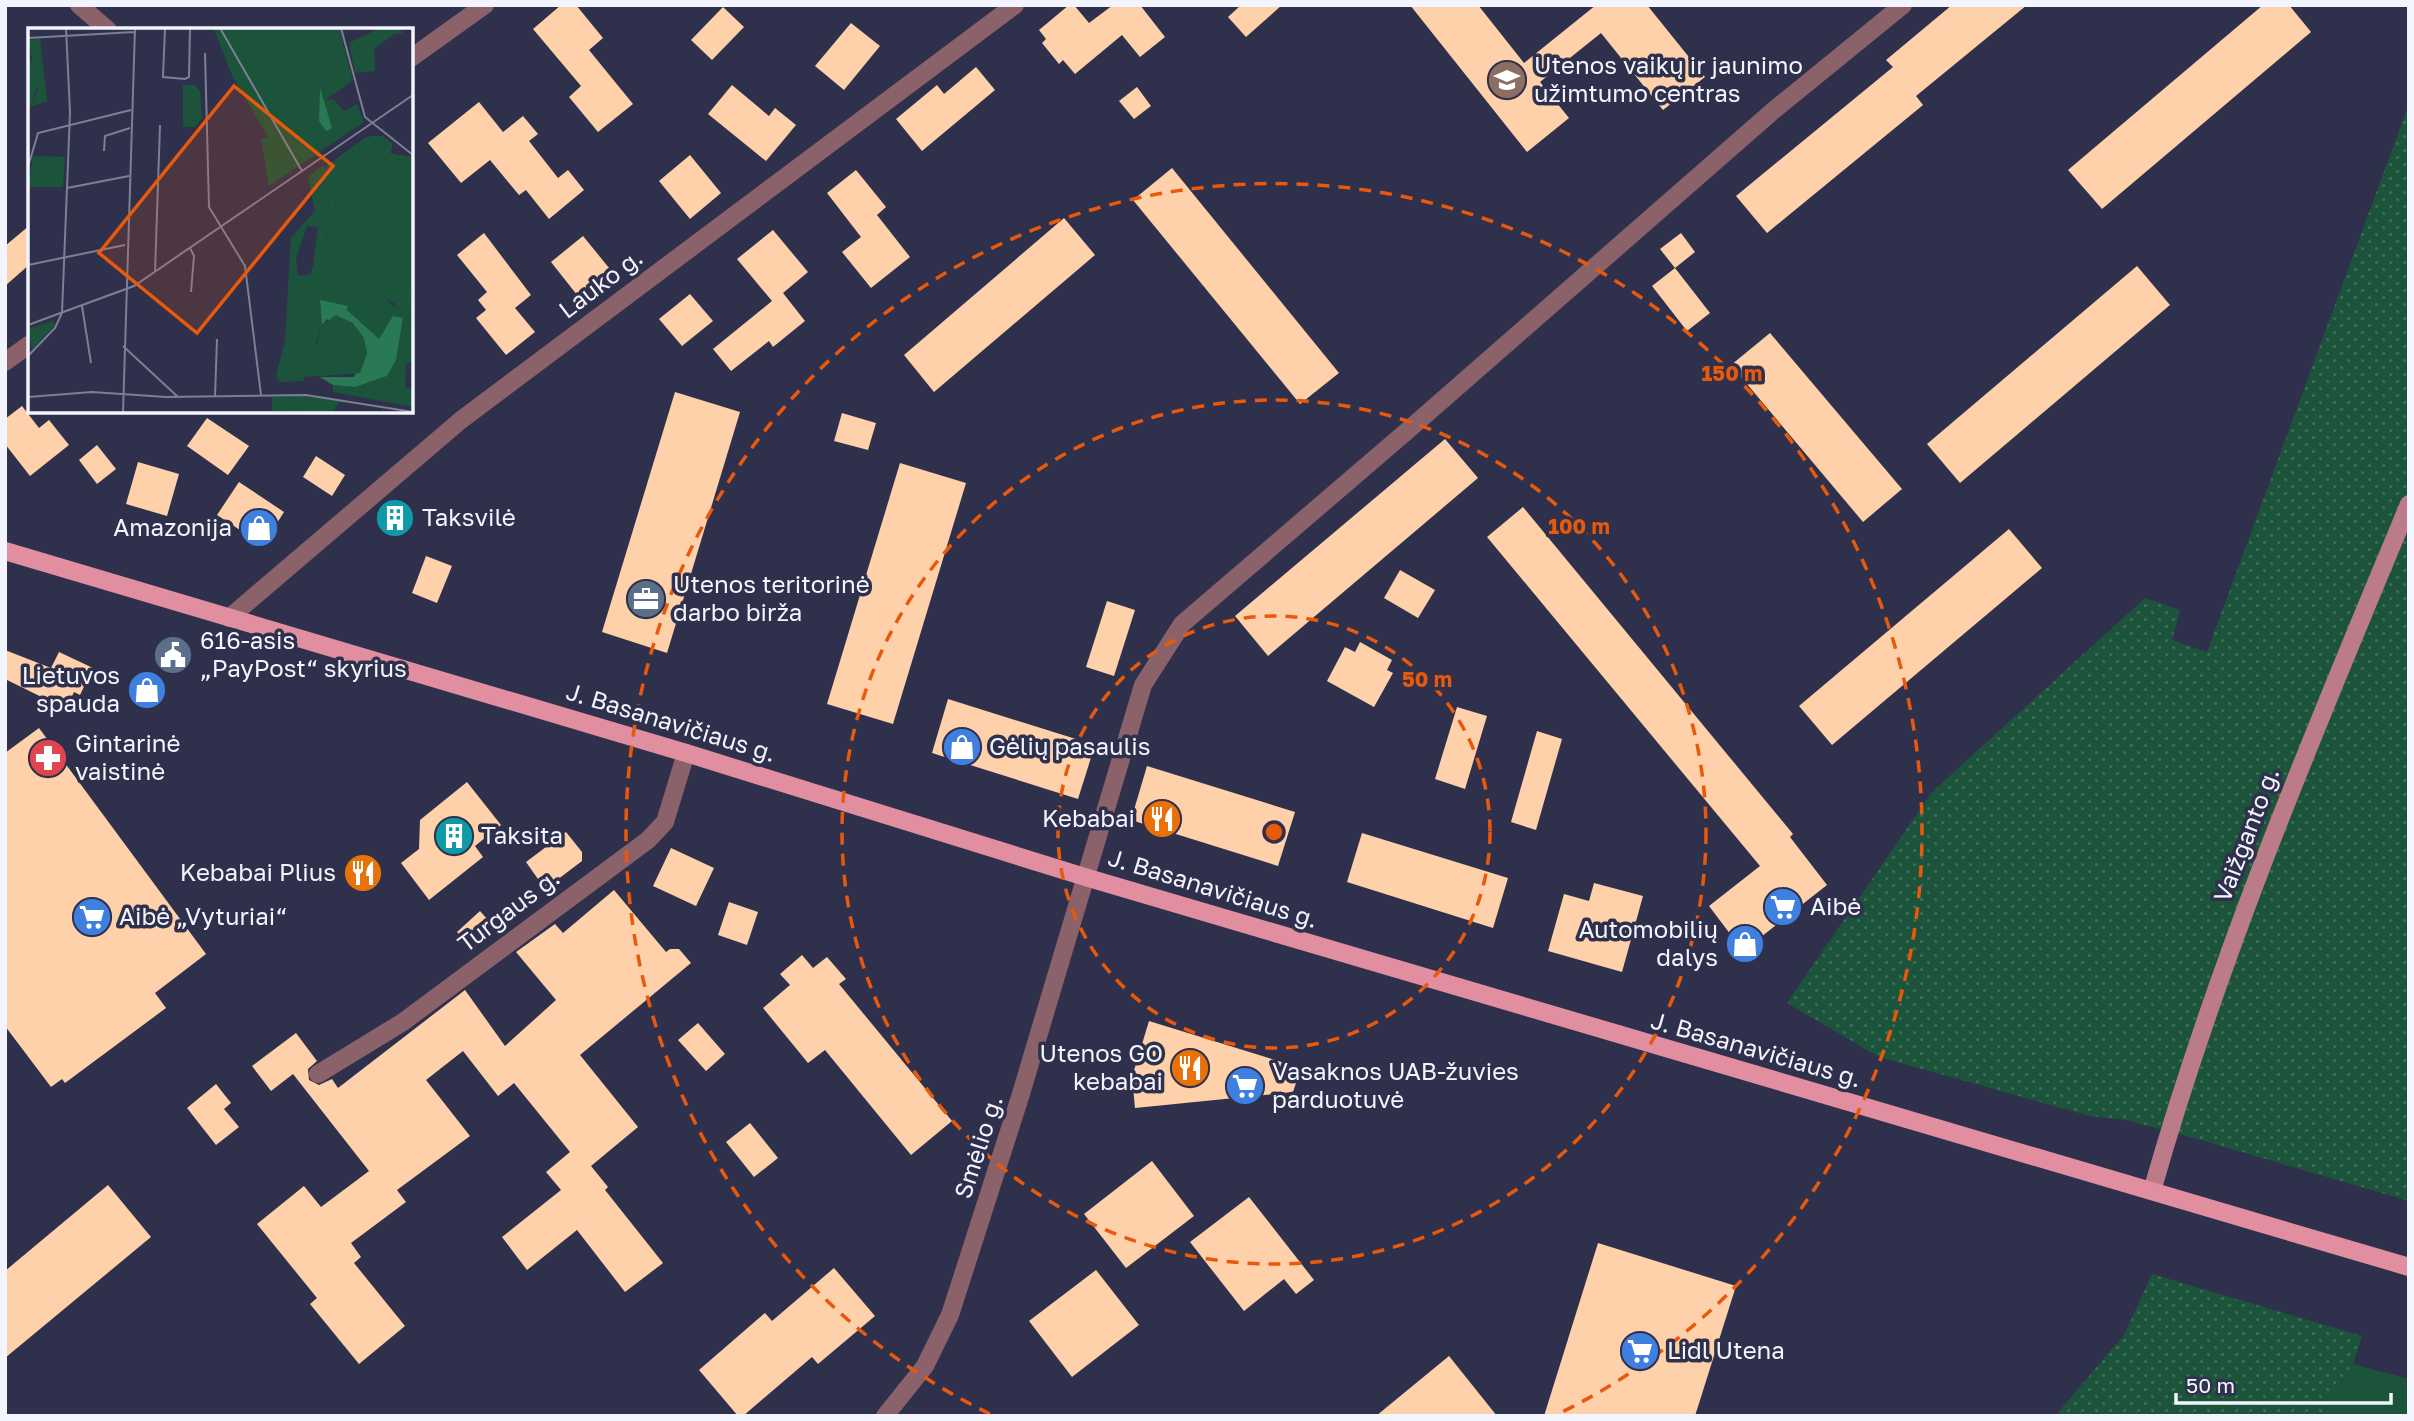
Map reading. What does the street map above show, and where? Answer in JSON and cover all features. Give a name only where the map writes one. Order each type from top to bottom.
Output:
[{"type":"main road","name":"Vaižganto g.","points":[[2152,1191],[2169,1131],[2245,906],[2409,504]]},
{"type":"main road","name":"J. Basanavičiaus g.","points":[[5,551],[686,753],[1085,877],[2409,1267]]},
{"type":"street","points":[[79,5],[106,28]]},
{"type":"street","points":[[413,57],[485,5]]},
{"type":"street","name":"Lauko g.","points":[[229,618],[461,420],[1015,5]]},
{"type":"street","name":"Smėlio g.","points":[[885,1416],[925,1366],[950,1315],[1020,1097],[1143,685],[1182,624],[1774,110],[1903,5]]},
{"type":"street","points":[[5,362],[28,345]]},
{"type":"street","name":"Turgaus g.","points":[[318,1074],[403,1022],[648,840],[665,822],[686,753]]},
{"type":"green space","points":[[2409,104],[2409,1201],[2201,1140],[2126,1120],[2090,1116],[1879,1057],[1787,1003],[1932,792],[2145,598],[2180,610],[2172,640],[2207,652]]},
{"type":"green space","points":[[2152,1274],[2362,1336],[2353,1364],[2322,1416],[2055,1416],[2124,1335]]},
{"type":"green space","points":[[2353,1364],[2409,1379],[2409,1416],[2322,1416]]},
{"type":"building","points":[[561,5],[576,5],[603,38],[589,50],[633,104],[598,132],[569,97],[581,86],[533,29]]},
{"type":"building","points":[[1069,5],[1074,5],[1089,23],[1113,5],[1140,5],[1165,37],[1140,57],[1122,35],[1075,74],[1063,60],[1059,64],[1042,43],[1046,39],[1039,30]]},
{"type":"building","points":[[1241,5],[1282,5],[1246,37],[1228,17]]},
{"type":"building","name":"Utenos vaikų ir jaunimo užimtumo centras","points":[[1410,5],[1478,5],[1524,63],[1596,5],[1647,5],[1705,77],[1663,110],[1601,33],[1540,82],[1569,118],[1527,152]]},
{"type":"building","points":[[1952,5],[2027,5],[1916,96],[1923,105],[1767,233],[1736,196],[1893,67],[1886,60]]},
{"type":"building","points":[[2263,5],[2289,5],[2311,32],[2102,209],[2068,170]]},
{"type":"building","points":[[723,7],[744,27],[712,60],[691,40]]},
{"type":"building","points":[[851,23],[880,46],[844,90],[815,66]]},
{"type":"building","points":[[976,67],[995,90],[922,151],[896,119],[937,85],[944,94]]},
{"type":"building","points":[[732,85],[769,116],[775,108],[796,125],[766,161],[708,114]]},
{"type":"building","points":[[1137,87],[1151,106],[1134,119],[1119,101]]},
{"type":"building","points":[[479,102],[503,132],[523,116],[538,134],[529,141],[558,178],[568,170],[584,190],[549,219],[526,190],[519,195],[490,160],[461,183],[428,143]]},
{"type":"building","points":[[690,155],[721,193],[690,219],[659,181]]},
{"type":"building","points":[[1172,168],[1339,373],[1300,404],[1133,200]]},
{"type":"building","points":[[856,170],[886,207],[877,215],[910,257],[871,288],[842,252],[861,237],[827,193]]},
{"type":"building","points":[[1064,218],[1095,255],[934,392],[904,355]]},
{"type":"building","points":[[28,227],[28,266],[5,286],[5,246]]},
{"type":"building","points":[[773,230],[808,272],[783,293],[805,321],[773,347],[769,341],[731,371],[713,349],[772,301],[737,259]]},
{"type":"building","points":[[484,233],[531,295],[515,308],[535,332],[506,355],[476,318],[486,310],[478,300],[487,292],[457,255]]},
{"type":"building","points":[[1681,233],[1695,252],[1675,268],[1660,249]]},
{"type":"building","points":[[583,236],[614,274],[581,300],[551,262]]},
{"type":"building","points":[[2137,266],[2170,305],[1960,483],[1927,444]]},
{"type":"building","points":[[1675,268],[1710,313],[1687,331],[1652,286]]},
{"type":"building","points":[[690,294],[713,321],[682,346],[659,319]]},
{"type":"building","points":[[1770,333],[1902,489],[1863,522],[1731,365]]},
{"type":"building","points":[[675,392],[740,412],[667,653],[602,632]]},
{"type":"building","points":[[22,406],[39,428],[49,420],[69,445],[30,476],[5,444],[5,419]]},
{"type":"building","points":[[842,413],[876,423],[868,450],[834,441]]},
{"type":"building","points":[[207,418],[249,446],[228,475],[187,446]]},
{"type":"building","points":[[1445,439],[1478,478],[1268,656],[1235,616]]},
{"type":"building","points":[[97,445],[116,469],[97,484],[79,460]]},
{"type":"building","points":[[316,456],[345,475],[332,496],[303,477]]},
{"type":"building","points":[[138,462],[179,474],[167,516],[126,504]]},
{"type":"building","points":[[900,463],[966,483],[893,724],[827,704]]},
{"type":"building","points":[[239,482],[284,512],[263,545],[217,515]]},
{"type":"building","points":[[1523,507],[1793,834],[1790,837],[1827,885],[1743,951],[1709,906],[1760,866],[1487,537]]},
{"type":"building","points":[[2009,529],[2042,568],[1832,745],[1799,706]]},
{"type":"building","points":[[426,556],[452,566],[437,603],[412,593]]},
{"type":"building","points":[[1400,570],[1435,590],[1418,618],[1384,598]]},
{"type":"building","points":[[1107,601],[1135,610],[1114,676],[1086,667]]},
{"type":"building","points":[[1360,642],[1392,660],[1387,670],[1393,673],[1374,707],[1327,681],[1345,647],[1355,652]]},
{"type":"building","points":[[5,650],[51,668],[59,652],[93,668],[80,695],[74,692],[66,709],[5,679]]},
{"type":"building","points":[[948,699],[1095,745],[1078,799],[932,753]]},
{"type":"building","points":[[1457,707],[1487,716],[1465,789],[1435,779]]},
{"type":"building","name":"Aibė „Vyturiai“","points":[[39,728],[206,954],[155,993],[166,1008],[65,1083],[62,1079],[51,1087],[5,1026],[5,753]]},
{"type":"building","points":[[1537,731],[1562,739],[1536,830],[1511,822]]},
{"type":"building","points":[[1147,766],[1295,812],[1278,866],[1131,820]]},
{"type":"building","name":"Taksita","points":[[467,782],[501,825],[475,846],[483,857],[429,900],[401,863],[419,849],[420,820]]},
{"type":"building","points":[[566,832],[582,852],[582,861],[545,889],[526,862]]},
{"type":"building","points":[[1362,833],[1508,878],[1493,928],[1347,882]]},
{"type":"building","points":[[671,848],[714,868],[696,906],[653,886]]},
{"type":"building","points":[[1594,883],[1643,896],[1622,972],[1548,951],[1564,894],[1589,901]]},
{"type":"building","points":[[614,890],[666,952],[679,949],[691,963],[580,1055],[638,1127],[591,1166],[608,1187],[605,1190],[663,1263],[625,1292],[577,1230],[527,1270],[502,1237],[561,1190],[546,1172],[570,1152],[514,1083],[498,1096],[463,1051],[426,1080],[470,1136],[397,1190],[406,1202],[351,1243],[361,1257],[354,1263],[405,1326],[359,1364],[310,1304],[317,1298],[257,1224],[304,1186],[321,1207],[369,1171],[293,1074],[271,1091],[252,1066],[296,1033],[317,1061],[308,1069],[309,1080],[319,1085],[332,1079],[338,1088],[465,990],[505,1046],[556,1000],[516,952],[555,924],[563,933]]},
{"type":"building","points":[[729,902],[758,912],[747,945],[718,935]]},
{"type":"building","points":[[480,911],[496,929],[472,949],[457,932]]},
{"type":"building","points":[[802,955],[813,968],[827,957],[846,979],[839,984],[952,1121],[911,1155],[825,1050],[808,1063],[763,1008],[790,985],[780,974]]},
{"type":"building","points":[[1149,1021],[1301,1068],[1293,1092],[1135,1108],[1132,1077]]},
{"type":"building","points":[[698,1023],[725,1054],[706,1071],[678,1040]]},
{"type":"building","points":[[216,1084],[231,1103],[224,1109],[239,1127],[216,1145],[187,1108]]},
{"type":"building","points":[[750,1123],[778,1158],[754,1177],[726,1142]]},
{"type":"building","points":[[1152,1161],[1194,1216],[1126,1268],[1084,1214]]},
{"type":"building","points":[[108,1185],[151,1237],[5,1358],[5,1271]]},
{"type":"building","points":[[1249,1197],[1314,1280],[1296,1294],[1284,1279],[1244,1311],[1190,1242]]},
{"type":"building","name":"Lidl Utena","points":[[1598,1243],[1736,1286],[1695,1416],[1544,1416]]},
{"type":"building","points":[[834,1268],[875,1316],[818,1364],[812,1357],[743,1416],[738,1416],[699,1370],[765,1313],[772,1321]]},
{"type":"building","points":[[1096,1270],[1139,1325],[1072,1377],[1029,1321]]},
{"type":"building","points":[[1449,1356],[1497,1416],[1376,1416]]},
{"type":"place","name":"Utenos vaikų ir jaunimo užimtumo centras","points":[[1507,80]]},
{"type":"place","name":"Taksvilė","points":[[395,518]]},
{"type":"place","name":"Amazonija","points":[[259,528]]},
{"type":"place","name":"Utenos teritorinė darbo birža","points":[[646,599]]},
{"type":"place","name":"616-asis „PayPost“ skyrius","points":[[173,655]]},
{"type":"place","name":"Lietuvos spauda","points":[[147,690]]},
{"type":"place","name":"Gėlių pasaulis","points":[[962,747]]},
{"type":"place","name":"Gintarinė vaistinė","points":[[48,758]]},
{"type":"place","name":"Kebabai","points":[[1162,819]]},
{"type":"place","name":"Taksita","points":[[454,836]]},
{"type":"place","name":"Kebabai Plius","points":[[363,873]]},
{"type":"place","name":"Aibė","points":[[1783,907]]},
{"type":"place","name":"Aibė „Vyturiai“","points":[[92,917]]},
{"type":"place","name":"Automobilių dalys","points":[[1745,944]]},
{"type":"place","name":"Utenos GO kebabai","points":[[1190,1068]]},
{"type":"place","name":"Vasaknos UAB-žuvies parduotuvė","points":[[1245,1086]]},
{"type":"place","name":"Lidl Utena","points":[[1640,1351]]}]
